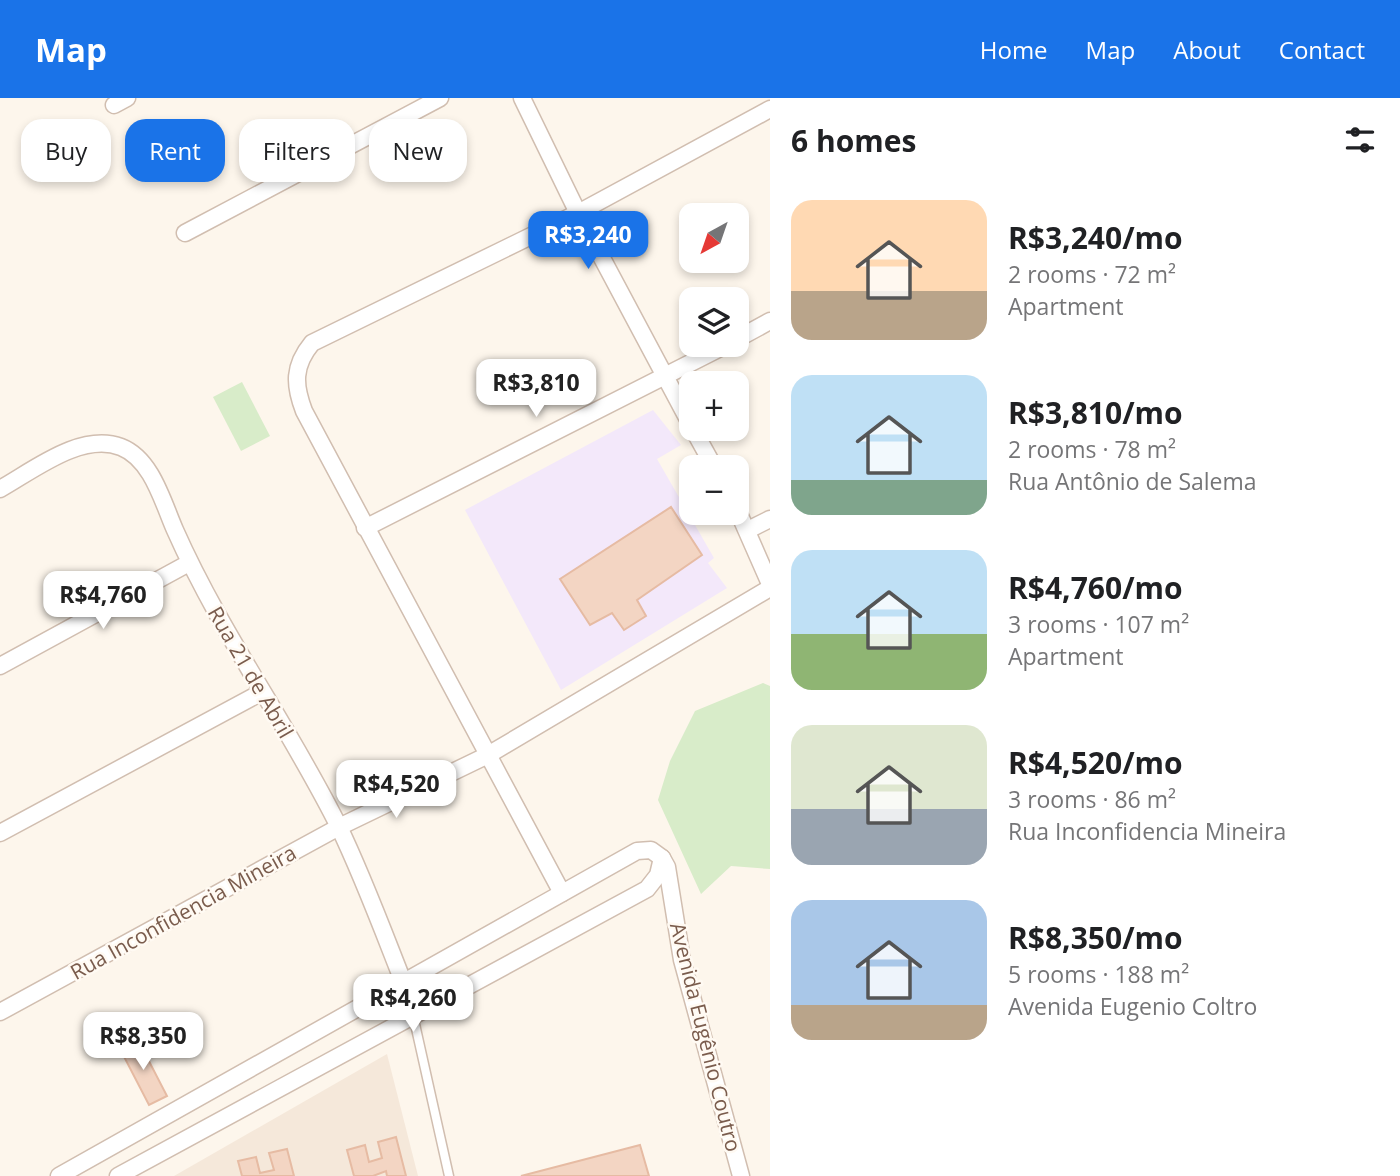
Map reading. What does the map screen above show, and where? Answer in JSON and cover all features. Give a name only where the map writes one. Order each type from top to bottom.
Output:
[{"type":"street","points":[[185,233],[440,98]]},
{"type":"street","points":[[522,98],[578,214],[679,402]]},
{"type":"street","points":[[562,893],[304,411],[297,391],[298,365],[312,343],[578,214],[770,109]]},
{"type":"street","points":[[749,332],[770,321]]},
{"type":"street","points":[[365,528],[704,357]]},
{"type":"street","name":"Rua 21 de Abril","points":[[0,489],[64,453],[90,444],[105,443],[123,448],[136,457],[152,479],[190,564],[339,827],[402,981],[412,1014]]},
{"type":"street","points":[[748,530],[770,519]]},
{"type":"street","points":[[745,525],[770,586]]},
{"type":"street","points":[[0,666],[190,564]]},
{"type":"street","name":"Rua Inconfidencia Mineira","points":[[0,1013],[339,827],[488,755],[770,586]]},
{"type":"street","points":[[0,833],[262,692]]},
{"type":"street","points":[[58,1176],[402,981],[637,852],[651,850],[662,858],[658,875],[647,889],[412,1014],[118,1176]]},
{"type":"street","name":"Avenida Eugênio Coutro","points":[[662,858],[667,867],[682,961],[741,1176]]},
{"type":"street","points":[[125,1139],[139,1164]]},
{"type":"lane","points":[[412,1014],[449,1176]]},
{"type":"shaded area","points":[[653,410],[681,445],[657,459],[679,497],[679,525],[695,525],[714,558],[708,563],[727,588],[561,690],[465,510]]},
{"type":"shaded area","points":[[387,1054],[418,1176],[174,1176]]},
{"type":"green space","points":[[242,382],[270,436],[241,451],[213,397]]},
{"type":"green space","points":[[763,683],[770,686],[770,869],[731,866],[701,894],[658,800],[670,761],[695,711]]},
{"type":"building","points":[[671,507],[679,519],[679,525],[683,525],[702,555],[637,600],[646,616],[624,630],[612,613],[590,625],[560,579]]},
{"type":"building","points":[[137,1038],[167,1096],[149,1105],[119,1047]]},
{"type":"building","points":[[396,1137],[406,1176],[387,1176],[386,1171],[373,1176],[354,1176],[347,1150],[365,1145],[369,1162],[382,1158],[378,1142]]},
{"type":"building","points":[[640,1145],[649,1176],[521,1176]]},
{"type":"building","points":[[287,1149],[294,1176],[242,1176],[238,1161],[256,1157],[260,1173],[274,1170],[269,1153]]}]
